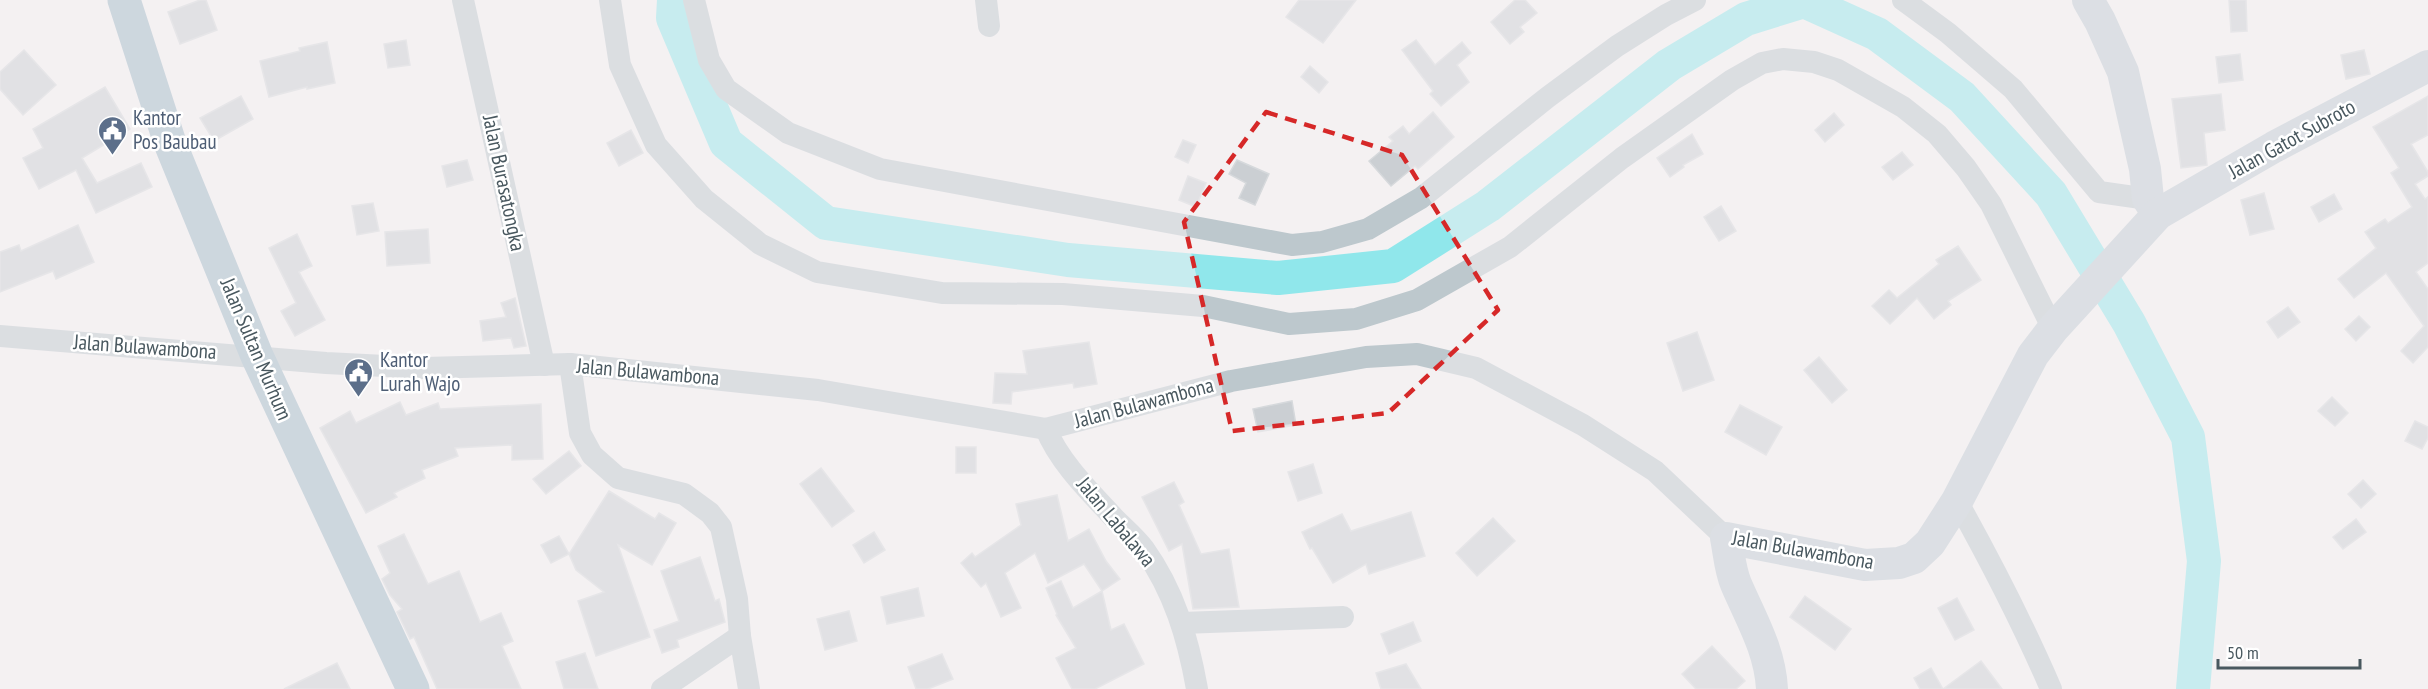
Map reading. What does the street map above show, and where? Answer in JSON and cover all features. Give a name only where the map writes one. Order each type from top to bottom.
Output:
[{"type":"highway","name":"Jalan Sultan Murhum","points":[[124,0],[170,143],[257,356],[413,689]]},
{"type":"main road","points":[[2088,0],[2123,72],[2153,207]]},
{"type":"main road","name":"Jalan Gatot Subroto","points":[[2125,248],[2153,207],[2265,152],[2428,66]]},
{"type":"main road","name":"Jalan Bulawambona","points":[[1726,538],[1865,565],[1899,563],[1914,558],[1930,543],[1957,501],[2021,376],[2053,329],[2125,248]]},
{"type":"main road","points":[[1726,538],[1735,582],[1761,638],[1768,659],[1772,689]]},
{"type":"street","name":"Jalan Burasatongka","points":[[463,0],[544,365]]},
{"type":"street","points":[[609,0],[620,65],[656,145],[704,199],[760,244],[817,272],[942,293],[1063,294],[1203,306],[1289,324],[1356,319],[1417,300],[1510,247],[1622,158],[1732,80],[1762,63],[1783,58],[1814,62],[1838,70],[1903,107],[1937,134],[1992,204],[2053,329]]},
{"type":"street","points":[[694,0],[709,60],[726,89],[788,133],[880,169],[1292,245],[1322,242],[1368,229],[1421,198],[1548,97],[1617,46],[1666,15],[1695,0]]},
{"type":"street","points":[[986,0],[989,26]]},
{"type":"street","points":[[1903,0],[1948,33],[2013,89],[2094,188],[2153,207]]},
{"type":"street","name":"Jalan Bulawambona","points":[[0,336],[327,363],[424,368],[570,364],[818,390],[1046,429],[1231,381],[1366,357],[1417,354],[1476,368],[1583,424],[1654,471],[1726,538]]},
{"type":"street","points":[[570,364],[580,433],[592,455],[618,478],[650,488],[668,489],[684,494],[710,513],[721,527],[737,599],[740,636],[749,689]]},
{"type":"street","name":"Jalan Labalawa","points":[[1046,429],[1051,441],[1070,467],[1143,548],[1167,587],[1182,623],[1197,689]]},
{"type":"street","points":[[1957,501],[2024,629],[2050,689]]},
{"type":"street","points":[[1182,623],[1343,617]]},
{"type":"street","points":[[662,689],[740,636]]},
{"type":"highlighted area","points":[[1266,112],[1402,155],[1498,310],[1388,413],[1232,431],[1184,222]]},
{"type":"building","points":[[200,0],[206,0],[217,30],[180,44],[168,12]]},
{"type":"building","points":[[1299,0],[1356,0],[1323,43],[1286,17]]},
{"type":"building","points":[[1515,0],[1525,0],[1537,13],[1520,27],[1524,32],[1510,44],[1491,22]]},
{"type":"building","points":[[2229,0],[2246,0],[2247,31],[2231,32]]},
{"type":"building","points":[[406,40],[410,65],[388,68],[384,44]]},
{"type":"building","points":[[1416,40],[1435,65],[1462,42],[1471,53],[1457,65],[1469,82],[1441,106],[1430,94],[1433,91],[1402,50]]},
{"type":"building","points":[[327,42],[335,83],[307,89],[307,87],[269,97],[260,61],[300,51],[299,48]]},
{"type":"building","points":[[24,50],[56,85],[23,115],[0,89],[0,72]]},
{"type":"building","points":[[2364,50],[2370,74],[2346,79],[2341,55]]},
{"type":"building","points":[[2240,54],[2243,80],[2219,83],[2216,57]]},
{"type":"building","points":[[1310,66],[1328,82],[1319,93],[1301,77]]},
{"type":"building","points":[[105,87],[130,129],[82,158],[97,183],[141,163],[152,187],[96,213],[76,170],[39,189],[23,158],[43,148],[33,129]]},
{"type":"building","points":[[2221,94],[2225,130],[2204,133],[2207,165],[2181,168],[2172,99]]},
{"type":"building","points":[[241,96],[253,119],[214,141],[200,118]]},
{"type":"building","points":[[2428,96],[2428,135],[2411,144],[2428,172],[2428,176],[2415,184],[2425,199],[2428,197],[2428,263],[2416,272],[2428,289],[2428,347],[2413,363],[2401,351],[2424,326],[2386,273],[2354,298],[2338,279],[2376,248],[2365,232],[2385,219],[2388,223],[2412,207],[2391,173],[2399,168],[2373,127]]},
{"type":"building","points":[[1433,112],[1454,137],[1418,169],[1415,166],[1391,186],[1369,161],[1393,141],[1389,137],[1403,126],[1409,134]]},
{"type":"building","points":[[1834,113],[1844,125],[1825,142],[1815,130]]},
{"type":"building","points":[[631,130],[643,153],[619,166],[607,143]]},
{"type":"building","points":[[1692,134],[1703,154],[1683,165],[1684,167],[1670,177],[1657,158]]},
{"type":"building","points":[[1183,140],[1196,145],[1188,163],[1175,157]]},
{"type":"building","points":[[1902,152],[1913,165],[1893,180],[1882,167]]},
{"type":"building","points":[[467,160],[473,180],[447,187],[442,166]]},
{"type":"building","points":[[1237,160],[1269,174],[1255,205],[1239,198],[1246,183],[1229,174]]},
{"type":"building","points":[[1188,176],[1206,183],[1196,207],[1179,200]]},
{"type":"building","points":[[2264,193],[2274,229],[2250,235],[2241,200]]},
{"type":"building","points":[[2334,194],[2342,209],[2319,222],[2311,207]]},
{"type":"building","points":[[373,203],[379,231],[357,235],[352,206]]},
{"type":"building","points":[[1721,206],[1736,231],[1719,241],[1704,217]]},
{"type":"building","points":[[78,225],[94,262],[56,279],[53,271],[0,292],[0,252],[19,245],[21,251]]},
{"type":"building","points":[[428,229],[430,263],[387,266],[385,232]]},
{"type":"building","points":[[297,234],[312,266],[299,272],[325,320],[295,336],[281,311],[296,303],[269,248]]},
{"type":"building","points":[[1958,246],[1981,280],[1948,301],[1951,305],[1934,319],[1917,298],[1890,324],[1872,306],[1889,290],[1897,298],[1939,264],[1936,260]]},
{"type":"building","points":[[515,298],[526,346],[514,348],[511,338],[483,341],[480,321],[506,317],[501,303]]},
{"type":"building","points":[[2288,307],[2300,322],[2278,338],[2267,322]]},
{"type":"building","points":[[2359,316],[2370,327],[2356,341],[2345,329]]},
{"type":"building","points":[[1697,332],[1714,380],[1683,391],[1667,343]]},
{"type":"building","points":[[1089,342],[1097,384],[1074,388],[1073,383],[1012,392],[1011,404],[993,403],[995,373],[1027,374],[1023,351]]},
{"type":"building","points":[[1819,357],[1847,390],[1832,403],[1804,370]]},
{"type":"building","points":[[2332,397],[2348,413],[2335,426],[2318,411]]},
{"type":"building","points":[[1292,401],[1296,425],[1258,432],[1253,409]]},
{"type":"building","points":[[400,402],[406,415],[438,403],[440,409],[541,404],[543,459],[512,460],[512,445],[455,448],[458,456],[422,470],[425,478],[394,493],[397,497],[366,513],[320,428],[350,411],[356,423]]},
{"type":"building","points":[[1740,405],[1782,427],[1766,455],[1725,432]]},
{"type":"building","points":[[2415,421],[2428,427],[2428,438],[2422,449],[2405,441]]},
{"type":"building","points":[[956,447],[976,447],[976,473],[956,473]]},
{"type":"building","points":[[569,451],[581,466],[546,494],[533,479]]},
{"type":"building","points":[[1313,464],[1322,493],[1298,501],[1288,472]]},
{"type":"building","points":[[821,468],[854,511],[832,527],[800,484]]},
{"type":"building","points":[[2363,480],[2376,494],[2361,508],[2348,494]]},
{"type":"building","points":[[1174,482],[1184,502],[1179,505],[1201,554],[1229,549],[1239,607],[1193,609],[1182,544],[1169,551],[1142,497]]},
{"type":"building","points":[[609,491],[655,519],[659,513],[676,523],[652,565],[618,545],[650,637],[596,656],[578,601],[604,592],[576,570],[569,554]]},
{"type":"building","points":[[1057,495],[1068,541],[1089,529],[1106,561],[1120,579],[1102,591],[1084,564],[1048,583],[1035,553],[1005,573],[1021,608],[1001,617],[986,583],[981,587],[961,563],[972,553],[975,557],[1021,525],[1016,504]]},
{"type":"building","points":[[1411,512],[1425,556],[1369,574],[1366,564],[1333,583],[1312,548],[1310,549],[1302,532],[1342,514],[1351,531]]},
{"type":"building","points":[[1493,518],[1515,541],[1477,576],[1456,553]]},
{"type":"building","points":[[2356,519],[2366,532],[2343,549],[2333,537]]},
{"type":"building","points":[[874,532],[885,550],[864,563],[853,545]]},
{"type":"building","points":[[404,534],[428,584],[459,571],[480,622],[501,613],[513,641],[502,646],[521,689],[437,689],[414,637],[410,639],[397,612],[402,609],[390,595],[382,579],[390,573],[378,546]]},
{"type":"building","points":[[559,536],[569,554],[551,563],[541,545]]},
{"type":"building","points":[[700,557],[715,601],[719,599],[725,622],[677,640],[679,647],[662,653],[654,630],[679,621],[661,571]]},
{"type":"building","points":[[1061,581],[1073,608],[1102,591],[1111,630],[1124,624],[1144,664],[1095,689],[1072,689],[1056,658],[1076,648],[1056,615],[1046,588]]},
{"type":"building","points":[[918,588],[924,616],[887,624],[881,597]]},
{"type":"building","points":[[1805,596],[1851,629],[1835,650],[1790,617]]},
{"type":"building","points":[[1957,598],[1974,630],[1955,640],[1938,608]]},
{"type":"building","points":[[849,611],[857,641],[825,650],[817,619]]},
{"type":"building","points":[[1413,622],[1421,641],[1389,654],[1381,634]]},
{"type":"building","points":[[1712,646],[1745,681],[1736,689],[1696,689],[1682,674]]},
{"type":"building","points":[[585,653],[598,689],[564,689],[556,662]]},
{"type":"building","points":[[942,654],[953,679],[928,689],[916,689],[908,667]]},
{"type":"building","points":[[1981,661],[2002,689],[1943,689]]},
{"type":"building","points":[[337,663],[350,689],[284,689]]},
{"type":"building","points":[[1406,664],[1421,689],[1381,689],[1376,673]]},
{"type":"building","points":[[1931,668],[1943,689],[1920,689],[1914,678]]},
{"type":"waterway","points":[[674,0],[673,18],[726,143],[826,223],[1068,260],[1278,278],[1393,266],[1488,206],[1669,65],[1746,19],[1804,1],[1877,34],[1962,97],[2051,194],[2129,323],[2188,437],[2204,561],[2193,689]]},
{"type":"place","name":"Kantor Pos Baubau","points":[[112,156]]},
{"type":"place","name":"Kantor Lurah Wajo","points":[[359,398]]}]
